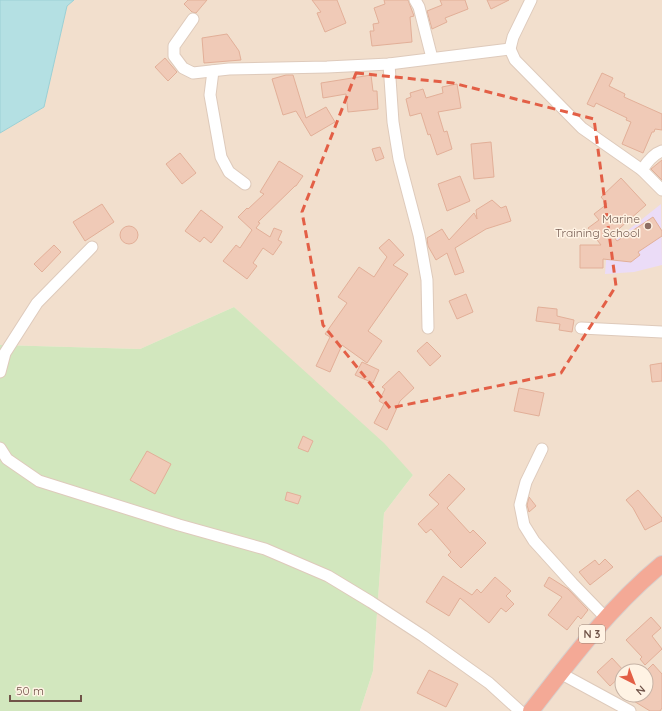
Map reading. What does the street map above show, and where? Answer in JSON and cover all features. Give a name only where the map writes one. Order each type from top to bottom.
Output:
[{"type":"highway","name":"N 3","points":[[531,711],[560,673],[606,618],[645,578],[662,564]]},
{"type":"street","points":[[415,0],[419,7],[432,58]]},
{"type":"street","points":[[531,0],[513,37],[510,49],[515,60],[582,128],[642,170],[662,190]]},
{"type":"street","points":[[193,19],[174,46],[174,56],[183,68],[193,73],[229,69],[327,68],[389,64],[510,49]]},
{"type":"street","points":[[389,64],[393,122],[399,159],[419,235],[427,280],[428,328]]},
{"type":"street","points":[[213,71],[210,95],[221,157],[229,172],[245,184]]},
{"type":"street","points":[[642,170],[657,152],[662,151]]},
{"type":"street","points":[[0,372],[5,353],[37,303],[92,247]]},
{"type":"street","points":[[581,328],[662,332]]},
{"type":"street","points":[[0,448],[7,459],[39,481],[180,525],[265,549],[328,576],[371,602],[489,683],[520,711]]},
{"type":"street","points":[[542,449],[526,482],[520,505],[524,525],[534,541],[606,618]]},
{"type":"street","points":[[560,673],[630,711]]},
{"type":"highlighted area","points":[[356,73],[453,83],[594,119],[616,286],[561,373],[390,408],[323,325],[302,212]]},
{"type":"shaded area","points":[[74,0],[662,0],[662,711],[360,711],[373,671],[384,513],[413,475],[234,307],[140,349],[0,345],[0,133],[44,107],[67,6]]},
{"type":"shaded area","name":"Marine Training School","points":[[661,204],[662,265],[634,272],[605,274],[607,247]]},
{"type":"green space","points":[[234,307],[384,443],[413,475],[384,513],[373,671],[360,711],[0,711],[0,345],[140,349]]},
{"type":"water","points":[[0,0],[74,0],[67,6],[44,107],[0,133]]},
{"type":"building","points":[[188,0],[207,0],[196,13],[192,12],[184,4]]},
{"type":"building","points":[[312,0],[337,0],[346,23],[325,32],[317,13],[321,12]]},
{"type":"building","points":[[384,0],[408,0],[414,16],[410,17],[412,42],[372,46],[370,31],[374,31],[373,24],[379,23],[374,8],[385,4]]},
{"type":"building","points":[[440,0],[465,0],[468,9],[445,18],[447,22],[432,29],[427,11],[442,5]]},
{"type":"building","points":[[487,0],[509,0],[491,9]]},
{"type":"building","points":[[227,34],[239,51],[241,60],[204,63],[202,38]]},
{"type":"building","points":[[165,58],[177,72],[168,81],[155,67]]},
{"type":"building","points":[[602,73],[613,78],[609,86],[625,94],[624,97],[662,114],[662,130],[655,129],[654,132],[652,132],[643,153],[622,144],[631,122],[626,120],[627,118],[596,103],[594,107],[587,104]]},
{"type":"building","points":[[286,75],[293,75],[306,118],[326,107],[335,122],[311,136],[296,111],[283,115],[272,79]]},
{"type":"building","points":[[371,75],[373,91],[377,91],[378,109],[348,112],[346,94],[323,98],[321,83]]},
{"type":"building","points":[[457,84],[461,108],[438,112],[444,132],[447,131],[452,149],[437,155],[430,134],[428,135],[421,113],[410,116],[406,99],[411,97],[410,93],[423,89],[426,98],[443,93],[442,87]]},
{"type":"building","points":[[491,142],[494,177],[474,179],[471,144]]},
{"type":"building","points":[[380,147],[384,158],[376,161],[372,149]]},
{"type":"building","points":[[180,153],[196,173],[182,184],[166,164]]},
{"type":"building","points":[[662,160],[662,180],[651,169]]},
{"type":"building","points":[[279,161],[303,176],[296,186],[258,222],[260,223],[256,228],[270,237],[274,228],[282,231],[278,240],[282,242],[273,255],[263,248],[253,263],[257,266],[247,279],[223,261],[236,245],[240,248],[252,230],[238,217],[264,194],[260,192]]},
{"type":"building","points":[[460,176],[470,201],[447,211],[438,184]]},
{"type":"building","points":[[621,178],[646,205],[612,235],[617,241],[653,217],[662,231],[662,236],[638,252],[640,255],[631,262],[603,259],[603,268],[580,268],[580,245],[601,245],[588,228],[599,220],[594,214],[607,204],[601,197]]},
{"type":"building","points":[[492,200],[501,208],[506,206],[511,221],[486,229],[455,248],[464,272],[455,275],[447,253],[436,260],[428,246],[427,238],[442,229],[449,240],[474,213],[477,219],[476,210]]},
{"type":"building","points":[[102,204],[114,222],[85,241],[73,222]]},
{"type":"building","points":[[201,210],[223,227],[211,243],[204,237],[200,242],[185,231]]},
{"type":"building","points":[[129,226],[135,229],[138,235],[135,241],[129,244],[123,241],[120,235],[123,229]]},
{"type":"building","points":[[389,239],[404,255],[393,265],[408,274],[368,331],[382,341],[367,363],[342,345],[330,372],[316,366],[330,337],[325,334],[347,303],[338,297],[359,267],[374,277],[387,257],[379,248]]},
{"type":"building","points":[[54,245],[61,252],[42,272],[34,264]]},
{"type":"building","points":[[466,294],[473,312],[457,319],[449,301]]},
{"type":"building","points":[[538,307],[557,309],[557,316],[574,320],[572,332],[559,330],[560,324],[536,321]]},
{"type":"building","points":[[427,342],[441,356],[430,366],[417,351]]},
{"type":"building","points":[[362,362],[379,370],[373,383],[355,375]]},
{"type":"building","points":[[662,363],[662,381],[652,382],[650,365]]},
{"type":"building","points":[[399,371],[414,388],[400,401],[387,430],[374,423],[384,404],[379,401],[385,389],[382,387]]},
{"type":"building","points":[[519,388],[544,393],[539,416],[514,411]]},
{"type":"building","points":[[303,436],[313,441],[308,452],[298,448]]},
{"type":"building","points":[[147,451],[171,464],[155,494],[130,480]]},
{"type":"building","points":[[449,474],[465,489],[447,508],[470,533],[473,530],[486,543],[461,568],[448,555],[451,552],[431,529],[426,533],[418,524],[439,504],[429,495]]},
{"type":"building","points":[[638,490],[662,518],[662,521],[645,530],[633,508],[626,500]]},
{"type":"building","points":[[287,492],[301,496],[298,504],[285,500]]},
{"type":"building","points":[[529,497],[536,506],[529,512],[527,505]]},
{"type":"building","points":[[605,559],[613,567],[590,585],[579,572],[595,560],[599,565]]},
{"type":"building","points":[[443,576],[472,595],[477,589],[481,593],[495,577],[511,591],[506,596],[514,604],[506,612],[501,608],[489,623],[460,598],[449,616],[426,602]]},
{"type":"building","points":[[549,577],[568,589],[588,610],[581,619],[578,616],[567,630],[548,615],[562,597],[544,586]]},
{"type":"building","points":[[651,617],[661,628],[652,636],[662,649],[647,663],[643,663],[640,659],[642,657],[626,640]]},
{"type":"building","points":[[612,658],[617,663],[614,663],[614,682],[610,686],[597,672]]},
{"type":"building","points":[[654,665],[662,674],[662,708],[660,711],[650,711],[637,703],[654,703]]},
{"type":"building","points":[[429,670],[458,684],[446,707],[417,693]]},
{"type":"place","name":"Marine Training School","points":[[648,226]]}]
